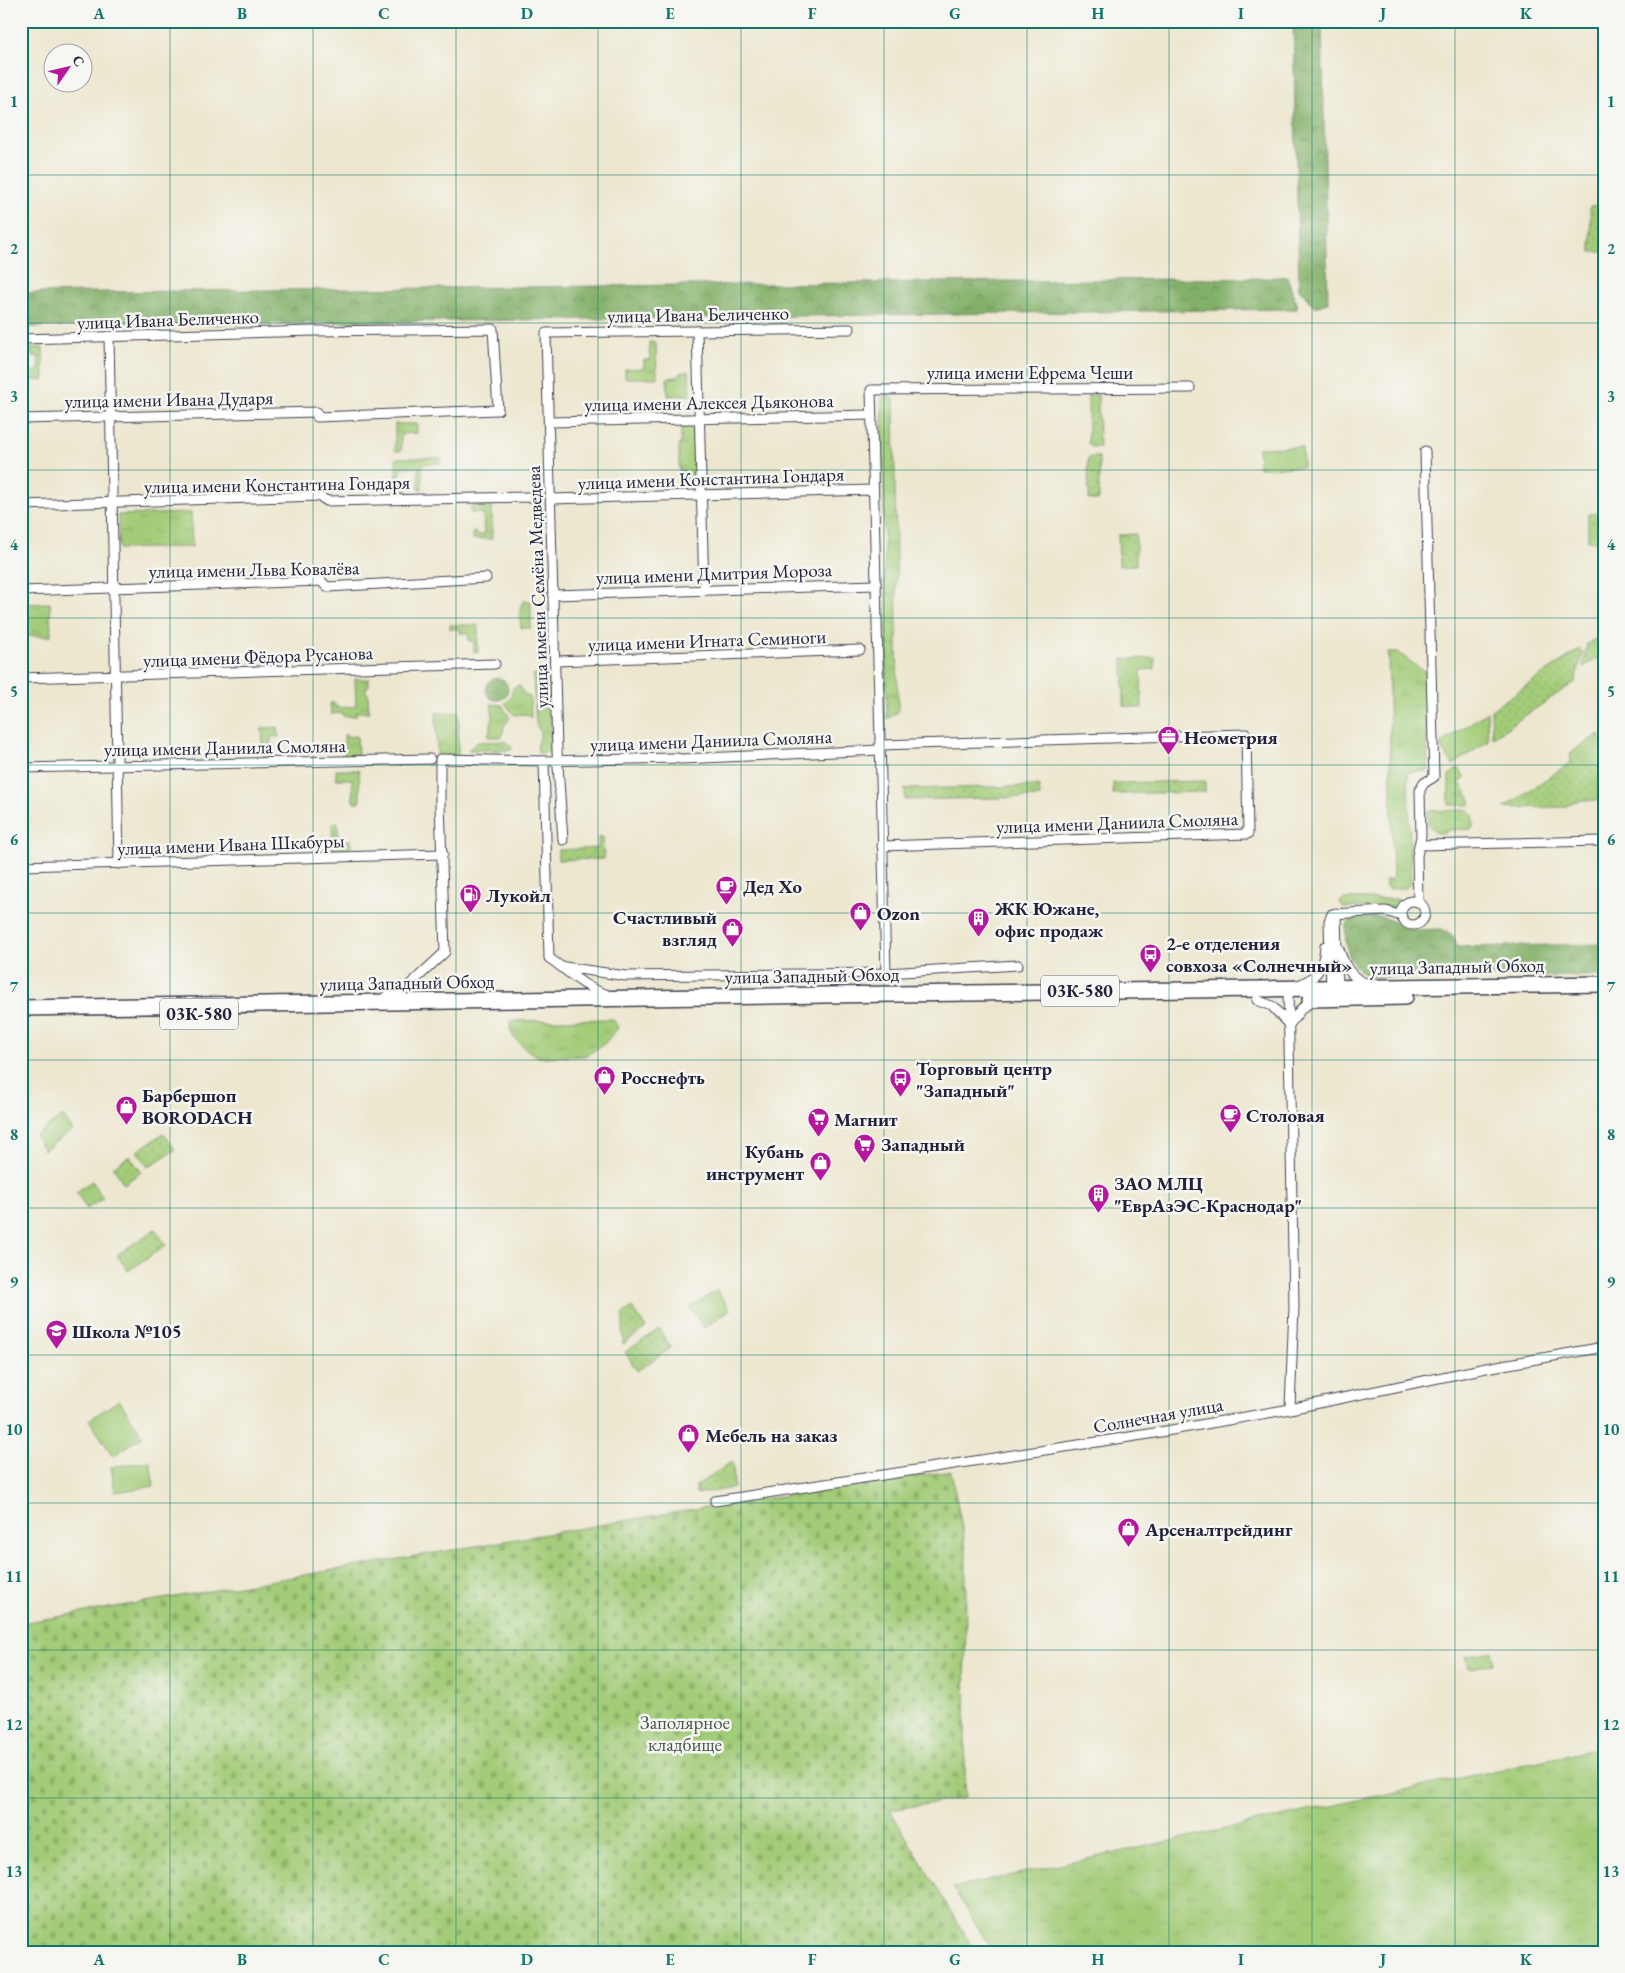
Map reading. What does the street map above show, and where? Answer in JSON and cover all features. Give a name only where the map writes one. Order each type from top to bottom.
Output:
[{"type":"highway","name":"улица Западный Обход","points":[[1331,994],[1387,987],[1604,984]]},
{"type":"highway","name":"улица Западный Обход","points":[[21,1017],[483,1008],[1257,1000],[1285,993]]},
{"type":"highway","name":"улица Западный Обход","points":[[21,1008],[821,994],[1604,993]]},
{"type":"street","name":"улица Ивана Беличенко","points":[[21,339],[315,331],[493,329],[498,410],[317,415]]},
{"type":"street","name":"улица Ивана Беличенко","points":[[546,332],[850,329]]},
{"type":"street","points":[[697,331],[704,590]]},
{"type":"street","name":"улица имени Семёна Медведева","points":[[546,332],[558,760],[563,840]]},
{"type":"street","points":[[108,336],[118,864]]},
{"type":"street","name":"улица имени Ефрема Чеши","points":[[871,415],[871,390],[1190,388]]},
{"type":"street","name":"улица имени Ивана Дударя","points":[[21,419],[110,416],[317,415]]},
{"type":"street","points":[[871,415],[886,973]]},
{"type":"street","name":"улица имени Алексея Дьяконова","points":[[548,422],[871,415]]},
{"type":"street","points":[[1418,901],[1417,856],[1421,836],[1420,790],[1421,785],[1434,777],[1425,451]]},
{"type":"street","name":"улица имени Константина Гондаря","points":[[550,499],[873,490]]},
{"type":"street","name":"улица имени Константина Гондаря","points":[[21,505],[319,496],[327,501],[533,497]]},
{"type":"street","name":"улица имени Льва Ковалёва","points":[[21,591],[321,581],[327,587],[486,578]]},
{"type":"street","name":"улица имени Дмитрия Мороза","points":[[553,595],[876,584]]},
{"type":"street","name":"улица имени Игната Семиноги","points":[[555,661],[860,650]]},
{"type":"street","name":"улица имени Фёдора Русанова","points":[[21,678],[495,664]]},
{"type":"street","name":"улица имени Даниила Смоляна","points":[[443,854],[440,760],[558,760],[563,762],[681,759],[880,748],[1246,734],[1248,834],[882,846]]},
{"type":"street","name":"улица имени Даниила Смоляна","points":[[21,768],[430,759]]},
{"type":"street","points":[[544,761],[549,958],[598,992],[612,996],[628,995],[644,998]]},
{"type":"street","points":[[1419,845],[1604,841]]},
{"type":"street","points":[[329,1003],[371,999],[401,993],[445,952],[443,854]]},
{"type":"street","name":"улица имени Ивана Шкабуры","points":[[21,866],[443,854]]},
{"type":"street","points":[[1410,900],[1418,901],[1422,904],[1425,916],[1420,923],[1405,923],[1401,916],[1401,908],[1410,900]]},
{"type":"street","points":[[1290,1409],[1294,1296],[1289,1025],[1285,993],[1310,979],[1323,963],[1326,931],[1332,914],[1386,911],[1401,916]]},
{"type":"street","points":[[1331,994],[1338,946],[1336,913]]},
{"type":"street","points":[[1329,922],[1331,994]]},
{"type":"street","points":[[1338,946],[1346,966],[1360,981],[1387,987]]},
{"type":"street","points":[[562,967],[626,976],[886,973],[1018,965]]},
{"type":"street","points":[[1289,1025],[1302,1008],[1331,994]]},
{"type":"street","points":[[1257,1000],[1272,1006],[1289,1025]]},
{"type":"street","name":"Солнечная улица","points":[[715,1501],[1149,1434],[1290,1409],[1486,1368],[1604,1347]]},
{"type":"green space","points":[[1293,21],[1322,21],[1328,303],[1314,307],[1299,289]]},
{"type":"green space","points":[[1604,205],[1604,252],[1591,252],[1590,206]]},
{"type":"green space","points":[[1287,276],[1298,309],[21,327],[21,293],[1268,278]]},
{"type":"green space","points":[[649,342],[656,342],[657,378],[625,378],[625,369],[644,368],[644,360],[650,360]]},
{"type":"green space","points":[[31,348],[43,348],[44,380],[21,380],[21,372],[39,371],[39,357],[31,356]]},
{"type":"green space","points":[[689,371],[690,395],[668,396],[667,378],[678,377],[680,373]]},
{"type":"green space","points":[[885,394],[890,395],[890,399],[894,399],[898,712],[887,719],[882,399]]},
{"type":"green space","points":[[1088,395],[1098,395],[1099,447],[1091,447],[1088,444]]},
{"type":"green space","points":[[395,424],[417,424],[417,433],[401,434],[401,451],[395,451]]},
{"type":"green space","points":[[695,426],[696,487],[684,488],[683,472],[679,472],[681,427]]},
{"type":"green space","points":[[1302,447],[1303,467],[1259,468],[1258,448]]},
{"type":"green space","points":[[1099,457],[1099,500],[1089,500],[1088,459]]},
{"type":"green space","points":[[396,458],[441,458],[441,463],[422,464],[422,489],[419,489],[418,467],[401,467],[399,489],[408,489],[408,493],[397,493]]},
{"type":"green space","points":[[492,505],[492,539],[472,539],[472,533],[475,532],[476,535],[484,535],[483,513],[471,513],[471,506]]},
{"type":"green space","points":[[191,513],[192,547],[119,549],[118,515]]},
{"type":"green space","points":[[1604,513],[1604,541],[1588,541],[1588,514]]},
{"type":"green space","points":[[1136,534],[1136,565],[1119,566],[1118,535]]},
{"type":"green space","points":[[523,601],[531,601],[531,628],[521,628],[520,608]]},
{"type":"green space","points":[[50,603],[51,636],[25,636],[24,604]]},
{"type":"green space","points":[[450,625],[478,625],[478,652],[474,652],[474,641],[469,641],[468,633],[460,633],[460,629],[450,629]]},
{"type":"green space","points":[[1604,633],[1604,654],[1583,667],[1587,644]]},
{"type":"green space","points":[[1580,649],[1583,653],[1575,682],[1492,738],[1491,710]]},
{"type":"green space","points":[[1397,652],[1425,672],[1428,771],[1408,772],[1411,883],[1406,888],[1389,889],[1386,887],[1385,880],[1393,880],[1388,653]]},
{"type":"green space","points":[[1155,658],[1155,669],[1141,670],[1142,708],[1124,706],[1123,659]]},
{"type":"green space","points":[[549,674],[552,752],[538,753],[537,744],[540,739],[540,731],[536,723],[533,675]]},
{"type":"green space","points":[[497,678],[505,681],[508,689],[505,697],[497,700],[489,697],[486,689],[489,681]]},
{"type":"green space","points":[[355,679],[369,679],[369,686],[365,689],[368,694],[369,712],[356,712],[356,716],[343,716],[342,713],[331,714],[330,703],[335,703],[338,708],[356,706]]},
{"type":"green space","points":[[519,685],[524,694],[530,697],[531,718],[526,714],[514,715],[505,703],[511,697],[513,688]]},
{"type":"green space","points":[[491,704],[502,705],[510,718],[504,726],[502,737],[488,737],[493,716]]},
{"type":"green space","points":[[459,712],[458,756],[437,756],[436,713]]},
{"type":"green space","points":[[1487,712],[1488,741],[1453,765],[1441,748],[1441,743]]},
{"type":"green space","points":[[278,727],[279,737],[271,737],[271,758],[264,759],[262,728]]},
{"type":"green space","points":[[1599,734],[1604,742],[1604,801],[1581,800],[1563,807],[1504,808],[1571,762],[1570,753]]},
{"type":"green space","points":[[344,735],[347,735],[347,737],[357,736],[358,755],[344,756]]},
{"type":"green space","points":[[505,741],[513,748],[510,750],[468,750],[478,742]]},
{"type":"green space","points":[[1459,768],[1465,778],[1459,782],[1470,798],[1470,805],[1449,805],[1449,775]]},
{"type":"green space","points":[[336,770],[359,770],[360,802],[353,802],[352,779],[336,779]]},
{"type":"green space","points":[[1205,781],[1205,792],[1113,794],[1113,783]]},
{"type":"green space","points":[[1039,786],[1040,797],[905,800],[905,789]]},
{"type":"green space","points":[[1468,810],[1473,815],[1473,827],[1470,829],[1447,830],[1446,833],[1437,833],[1428,825],[1427,811]]},
{"type":"green space","points":[[338,822],[338,841],[351,840],[351,851],[333,851],[332,823]]},
{"type":"green space","points":[[598,837],[603,837],[604,859],[558,860],[558,850],[598,848]]},
{"type":"green space","points":[[1344,899],[1397,899],[1400,904],[1397,907],[1343,908],[1340,902]]},
{"type":"green space","points":[[1383,917],[1412,930],[1442,929],[1453,936],[1458,947],[1604,944],[1604,976],[1373,977],[1359,970],[1347,949],[1346,925],[1352,918]]},
{"type":"green space","points":[[613,1019],[618,1028],[604,1044],[585,1056],[538,1057],[518,1042],[510,1027],[511,1021]]},
{"type":"green space","points":[[63,1116],[73,1130],[44,1150],[35,1136]]},
{"type":"green space","points":[[164,1133],[175,1150],[148,1167],[137,1151]]},
{"type":"green space","points":[[130,1156],[141,1172],[124,1184],[113,1167]]},
{"type":"green space","points":[[92,1181],[103,1198],[87,1209],[76,1192]]},
{"type":"green space","points":[[155,1229],[166,1245],[128,1271],[117,1255]]},
{"type":"green space","points":[[717,1290],[730,1310],[704,1328],[690,1308]]},
{"type":"green space","points":[[632,1307],[646,1328],[623,1344],[623,1314]]},
{"type":"green space","points":[[659,1329],[671,1348],[637,1371],[625,1352]]},
{"type":"green space","points":[[119,1400],[143,1436],[113,1456],[89,1420]]},
{"type":"green space","points":[[150,1461],[154,1486],[115,1492],[111,1467]]},
{"type":"green space","points":[[731,1462],[733,1464],[734,1488],[696,1494],[696,1486]]},
{"type":"green space","name":"Заполярное кладбище","points":[[951,1471],[966,1548],[965,1798],[890,1810],[975,1952],[21,1952],[21,1623],[700,1508]]},
{"type":"green space","points":[[1492,1651],[1494,1664],[1469,1668],[1466,1656]]},
{"type":"green space","points":[[1604,1747],[1604,1952],[993,1952],[953,1888]]},
{"type":"place","name":"Неометрия","points":[[1168,756]]},
{"type":"place","name":"Дед Хо","points":[[727,905]]},
{"type":"place","name":"Лукойл","points":[[470,914]]},
{"type":"place","name":"Ozon","points":[[861,932]]},
{"type":"place","name":"ЖК Южане, офис продаж","points":[[979,938]]},
{"type":"place","name":"Счастливый взгляд","points":[[733,947]]},
{"type":"place","name":"2-е отделения совхоза «Солнечный»","points":[[1150,973]]},
{"type":"place","name":"Росснефть","points":[[605,1096]]},
{"type":"place","name":"Торговый центр \"Западный\"","points":[[900,1098]]},
{"type":"place","name":"Барбершоп BORODACH","points":[[126,1125]]},
{"type":"place","name":"Столовая","points":[[1230,1134]]},
{"type":"place","name":"Магнит","points":[[818,1138]]},
{"type":"place","name":"Западный","points":[[865,1163]]},
{"type":"place","name":"Кубань инструмент","points":[[820,1181]]},
{"type":"place","name":"ЗАО МЛЦ \"ЕврАзЭС-Краснодар\"","points":[[1098,1213]]},
{"type":"place","name":"Школа №105","points":[[56,1350]]},
{"type":"place","name":"Мебель на заказ","points":[[689,1454]]},
{"type":"place","name":"Арсеналтрейдинг","points":[[1129,1548]]}]
